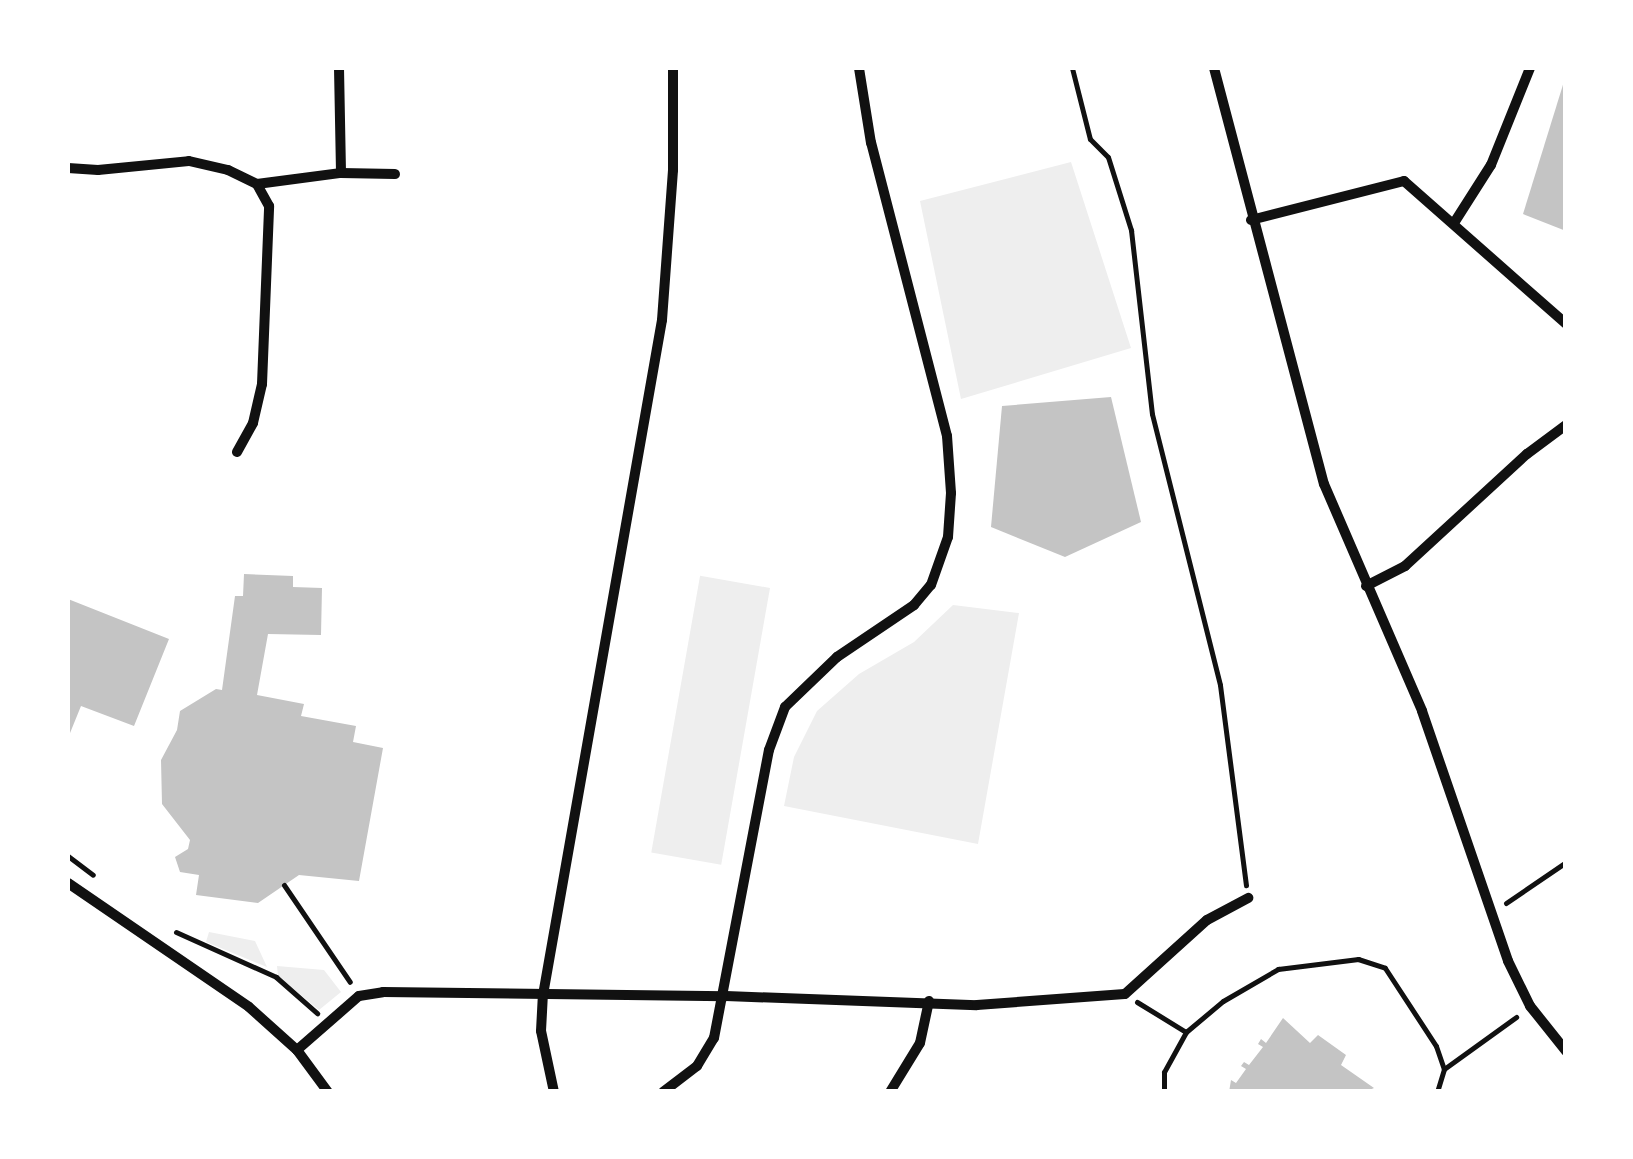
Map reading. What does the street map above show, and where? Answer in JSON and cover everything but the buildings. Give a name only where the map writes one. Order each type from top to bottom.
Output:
[{"type":"street","points":[[339,68],[342,172]]},
{"type":"street","points":[[554,1092],[540,1031],[543,995],[662,320],[672,170],[673,68]]},
{"type":"street","points":[[662,1092],[696,1066],[714,1038],[726,996],[770,750],[785,707],[837,656],[914,605],[930,585],[948,537],[951,493],[947,436],[871,143],[859,68]]},
{"type":"street","points":[[1214,68],[1251,220],[1324,484],[1422,711],[1490,910],[1530,1006],[1566,1051]]},
{"type":"street","points":[[1454,223],[1492,165],[1530,68]]},
{"type":"street","points":[[68,168],[98,170],[189,161],[228,170],[257,184],[342,172],[394,174]]},
{"type":"street","points":[[1251,220],[1404,181],[1566,324]]},
{"type":"street","points":[[237,452],[253,423],[262,384],[269,206],[257,184]]},
{"type":"street","points":[[1366,586],[1405,566],[1527,454],[1566,425]]},
{"type":"street","points":[[68,882],[249,1007],[297,1050],[328,1092]]},
{"type":"street","points":[[297,1050],[359,996],[726,996],[977,1005],[1124,994],[1207,920],[1248,898]]},
{"type":"street","points":[[890,1092],[920,1043],[929,1001]]},
{"type":"path","points":[[1072,68],[1090,139],[1108,157],[1131,230],[1152,414],[1220,684],[1248,898]]},
{"type":"path","points":[[68,856],[105,885]]},
{"type":"path","points":[[1500,907],[1566,862]]},
{"type":"path","points":[[284,886],[359,996]]},
{"type":"path","points":[[162,924],[276,977],[319,1014]]},
{"type":"path","points":[[1164,1092],[1164,1072],[1186,1032],[1222,1001],[1278,969],[1319,960],[1358,959],[1385,968],[1436,1046],[1444,1069],[1437,1092]]},
{"type":"path","points":[[1124,994],[1186,1032]]},
{"type":"path","points":[[1444,1069],[1530,1006]]},
{"type":"shaded area","points":[[1071,162],[1131,348],[961,399],[920,201]]},
{"type":"shaded area","points":[[700,576],[770,588],[721,865],[651,852]]},
{"type":"shaded area","points":[[953,605],[1019,613],[978,844],[784,806],[794,757],[817,711],[859,674],[914,642]]},
{"type":"shaded area","points":[[209,932],[255,941],[267,967],[206,942]]},
{"type":"shaded area","points":[[277,966],[324,970],[341,992],[319,1010],[278,976]]}]
